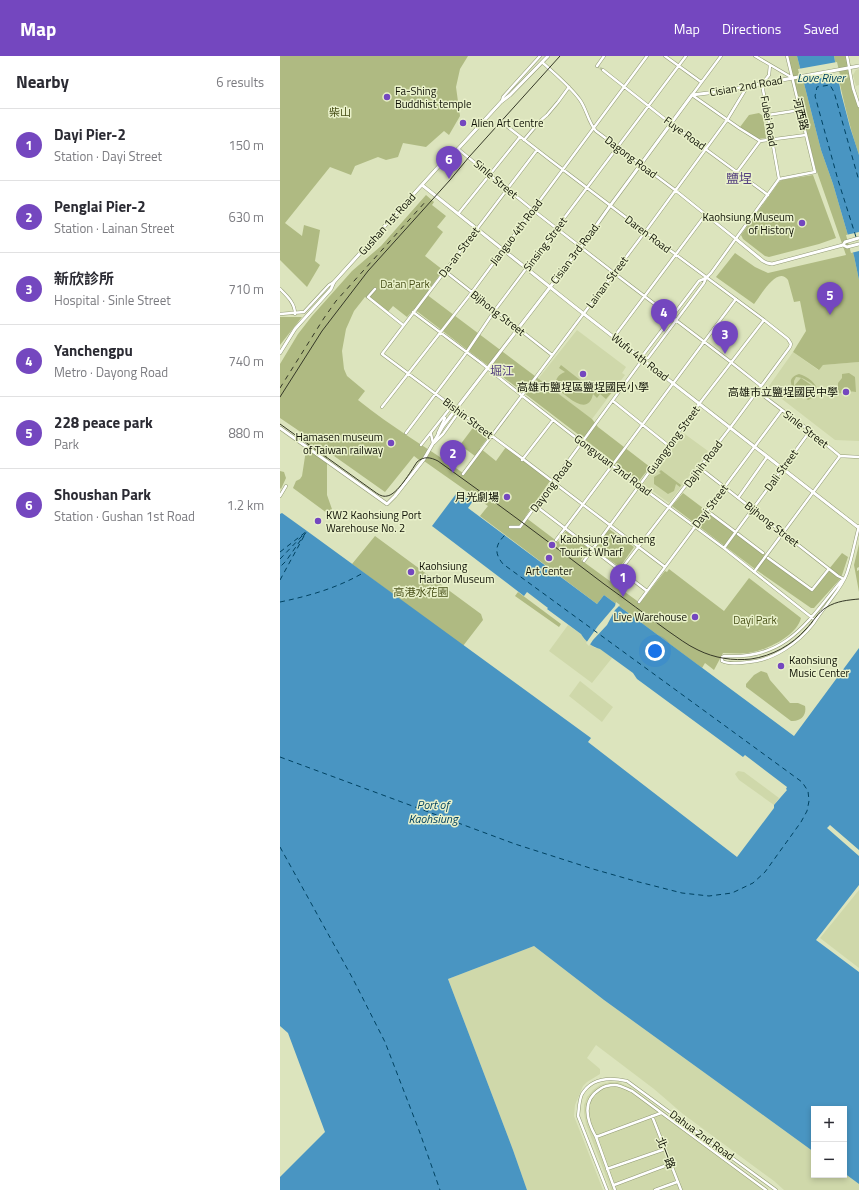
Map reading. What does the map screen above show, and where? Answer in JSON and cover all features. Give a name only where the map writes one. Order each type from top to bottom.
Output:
[{"type":"street","name":"Gushan 1st Road","points":[[501,102],[503,97],[540,56]]},
{"type":"street","name":"Gushan 1st Road","points":[[280,353],[295,330],[331,289],[334,282],[439,166],[458,149],[501,102],[510,95],[548,56]]},
{"type":"street","points":[[597,66],[604,56]]},
{"type":"street","name":"Jianguo 4th Road","points":[[382,407],[472,292],[647,56]]},
{"type":"street","points":[[665,56],[701,82]]},
{"type":"street","name":"Sinsing Street","points":[[406,433],[495,310],[686,56]]},
{"type":"street","points":[[721,56],[692,94],[727,120],[760,141],[806,135]]},
{"type":"street","points":[[755,56],[792,78]]},
{"type":"street","name":"河西路","points":[[780,179],[815,172],[786,56]]},
{"type":"street","points":[[847,56],[859,106]]},
{"type":"street","name":"Dagong Road","points":[[542,62],[578,97],[594,128],[706,214],[736,239]]},
{"type":"street","name":"Fubei Road","points":[[770,66],[769,75],[762,84],[780,179]]},
{"type":"street","points":[[849,67],[859,66]]},
{"type":"street","name":"Cisian 2nd Road","points":[[692,94],[716,92],[849,67]]},
{"type":"street","name":"Fuye Road","points":[[602,70],[670,123],[768,195]]},
{"type":"street","name":"Lainan Street","points":[[463,474],[706,149],[727,120],[747,86]]},
{"type":"street","points":[[524,140],[558,102],[568,87]]},
{"type":"street","name":"Cisian 3rd Road.","points":[[431,446],[456,408],[581,247],[692,94]]},
{"type":"street","points":[[768,115],[800,110]]},
{"type":"street","name":"Daren Road","points":[[504,124],[610,206],[764,320],[791,344]]},
{"type":"street","points":[[458,214],[520,137]]},
{"type":"street","points":[[737,172],[760,141]]},
{"type":"street","name":"Sinle Street","points":[[458,149],[533,210],[760,386]]},
{"type":"street","name":"Da-an Street","points":[[382,354],[537,150]]},
{"type":"street","name":"Dayong Road","points":[[643,359],[648,358],[780,179]]},
{"type":"street","name":"Wufu 4th Road","points":[[422,185],[754,447],[859,527]]},
{"type":"street","points":[[614,337],[706,214]]},
{"type":"street","points":[[843,246],[845,242],[859,238]]},
{"type":"street","points":[[736,239],[767,264],[843,246],[859,244]]},
{"type":"street","name":"Bijhong Street","points":[[445,270],[552,355]]},
{"type":"street","name":"Dayong Road","points":[[510,527],[520,528],[614,401],[643,359],[643,355],[700,280],[706,278]]},
{"type":"street","points":[[280,314],[295,314],[304,312],[329,285],[334,282]]},
{"type":"street","points":[[280,289],[293,303],[295,314]]},
{"type":"street","points":[[375,289],[368,297],[403,325]]},
{"type":"street","points":[[556,540],[736,299]]},
{"type":"street","name":"Gongyuan 2nd Road","points":[[413,312],[553,420],[724,548],[815,620]]},
{"type":"street","name":"Guangrong Street","points":[[584,561],[764,320]]},
{"type":"street","name":"Dajhih Road","points":[[612,581],[670,508],[791,344]]},
{"type":"street","name":"Bishin Street","points":[[382,354],[492,435],[522,460],[554,482],[638,548],[665,567]]},
{"type":"street","name":"Sinle Street","points":[[757,391],[840,456]]},
{"type":"street","points":[[614,401],[669,446]]},
{"type":"street","points":[[421,445],[451,407],[456,408]]},
{"type":"street","name":"Cisian 3rd Road.","points":[[431,446],[443,434],[458,413],[456,408]]},
{"type":"street","name":"Cisian 3rd Road.","points":[[437,436],[440,425],[449,410]]},
{"type":"street","name":"Dayi Street","points":[[639,602],[706,510],[725,487],[782,410]]},
{"type":"street","points":[[522,460],[553,420]]},
{"type":"street","points":[[280,428],[387,504],[424,459],[431,446],[430,433]]},
{"type":"street","name":"Dali Street","points":[[724,548],[810,431]]},
{"type":"street","points":[[754,572],[840,456],[859,456]]},
{"type":"street","points":[[738,498],[767,457]]},
{"type":"street","name":"Bijhong Street","points":[[700,468],[838,576],[844,579]]},
{"type":"street","points":[[280,496],[286,486]]},
{"type":"street","points":[[536,506],[647,591]]},
{"type":"street","points":[[706,510],[734,531]]},
{"type":"street","points":[[844,579],[802,629],[788,640],[774,648],[760,653],[751,655],[724,656],[722,657],[722,661],[753,662],[774,655],[796,641],[815,620],[842,583],[847,574],[859,527]]},
{"type":"street","points":[[738,534],[763,553]]},
{"type":"street","points":[[768,558],[812,590],[828,570]]},
{"type":"street","name":"Dahua 2nd Road","points":[[607,1190],[578,1116],[582,1095],[588,1087],[598,1080],[614,1078],[627,1081],[776,1190]]},
{"type":"street","points":[[615,1190],[596,1137],[587,1117],[587,1105],[594,1093],[604,1086],[616,1085],[632,1091],[766,1190]]},
{"type":"street","points":[[596,1137],[661,1113]]},
{"type":"street","name":"北一路","points":[[652,1116],[681,1190]]},
{"type":"street","points":[[607,1168],[665,1149]]},
{"type":"street","points":[[614,1185],[670,1164]]},
{"type":"street","points":[[655,1190],[678,1182]]},
{"type":"shaded area","points":[[859,69],[859,85],[856,86],[853,75],[856,70]]},
{"type":"shaded area","name":"高雄市鹽埕區鹽埕國民小學","points":[[577,330],[626,367],[622,373],[625,375],[592,419],[538,379]]},
{"type":"shaded area","points":[[793,352],[818,370],[823,365],[859,362],[859,441],[835,440],[769,389],[769,386]]},
{"type":"shaded area","points":[[682,432],[708,451],[669,503],[643,484]]},
{"type":"shaded area","points":[[568,625],[581,634],[584,639],[595,648],[600,648],[612,658],[592,683],[549,651]]},
{"type":"shaded area","points":[[580,681],[613,707],[602,722],[569,696]]},
{"type":"shaded area","points":[[738,771],[744,772],[779,798],[774,805],[739,780],[735,774]]},
{"type":"shaded area","points":[[859,890],[859,968],[820,938]]},
{"type":"shaded area","points":[[534,946],[604,1000],[811,1150],[811,1178],[847,1178],[847,1175],[859,1184],[859,1190],[784,1190],[683,1114],[654,1089],[596,1045],[587,1058],[600,1069],[600,1074],[583,1086],[575,1105],[574,1116],[603,1190],[527,1190],[448,979]]},
{"type":"shaded area","points":[[610,1082],[618,1082],[632,1088],[769,1190],[611,1190],[586,1124],[584,1113],[584,1105],[587,1097],[600,1085]]},
{"type":"green space","name":"柴山","points":[[280,56],[468,56],[460,69],[456,87],[460,116],[449,135],[444,131],[426,147],[403,143],[398,157],[386,160],[378,157],[355,166],[351,175],[330,167],[285,223],[302,236],[304,225],[320,230],[315,261],[320,265],[307,287],[280,260]]},
{"type":"green space","points":[[787,56],[797,56],[821,150],[833,184],[854,256],[859,280],[859,362],[823,365],[819,370],[793,352],[806,331],[800,301],[794,302],[788,280],[784,276],[779,276],[774,279],[764,289],[754,304],[716,277],[735,253],[755,267],[768,273],[846,255],[816,169]]},
{"type":"green space","points":[[834,56],[846,56],[859,106],[859,155],[851,130]]},
{"type":"green space","points":[[759,113],[763,116],[766,138],[758,139],[740,127],[749,115]]},
{"type":"green space","points":[[813,175],[836,238],[769,257],[765,256],[743,239],[741,235],[779,182],[782,180]]},
{"type":"green space","name":"Da'an Park","points":[[426,195],[434,202],[432,205],[446,216],[437,227],[443,232],[425,256],[443,270],[426,294],[592,419],[598,427],[650,467],[639,481],[414,309],[407,317],[393,306],[387,313],[365,297],[354,311],[346,329],[342,351],[344,369],[347,376],[365,391],[358,400],[383,419],[463,473],[475,456],[460,445],[475,425],[489,436],[480,448],[496,461],[506,447],[550,481],[525,517],[558,542],[566,531],[589,548],[581,560],[640,603],[665,571],[667,572],[669,569],[724,611],[749,578],[801,618],[798,625],[787,636],[771,646],[755,652],[723,653],[714,670],[705,663],[702,668],[604,595],[597,604],[480,516],[488,506],[424,461],[423,463],[414,456],[385,492],[327,451],[327,495],[333,512],[331,516],[293,488],[296,481],[302,476],[308,437],[280,418],[280,364],[298,334],[312,316],[352,271],[381,246]]},
{"type":"green space","points":[[280,317],[302,317],[280,345]]},
{"type":"green space","points":[[561,365],[598,394],[605,385],[613,391],[606,399],[600,394],[597,398],[593,394],[587,404],[576,403],[556,388],[557,378],[565,372],[559,368]]},
{"type":"green space","points":[[849,373],[855,377],[856,392],[852,391],[838,393],[838,383],[842,378],[842,374]]},
{"type":"green space","points":[[799,374],[805,376],[816,386],[818,392],[816,396],[808,400],[800,395],[793,388],[791,380]],"holes":[[[796,377],[801,378],[794,386]],[[801,378],[815,387],[814,394],[807,396],[814,387]]]},
{"type":"green space","points":[[661,470],[681,485],[680,487],[676,484],[674,491],[668,494],[654,484],[654,477],[661,473],[659,472]]},
{"type":"green space","points":[[280,471],[284,472],[286,478],[281,489],[280,488]]},
{"type":"green space","name":"Dayi Park","points":[[683,493],[812,590],[842,553],[848,557],[841,578],[814,608],[811,608],[755,569],[672,506]]},
{"type":"green space","points":[[609,529],[634,547],[620,567],[594,549]]},
{"type":"green space","name":"高港水花園","points":[[375,536],[481,614],[483,620],[463,646],[352,564]]},
{"type":"green space","points":[[859,544],[859,567],[857,568],[857,571],[859,570],[859,592],[854,565]]},
{"type":"green space","points":[[518,592],[561,624],[559,627],[515,596]]},
{"type":"green space","points":[[761,671],[767,673],[770,680],[790,703],[798,703],[805,706],[804,715],[800,719],[791,721],[746,687],[746,684],[754,675]]},
{"type":"water","name":"Love River","points":[[797,56],[834,56],[841,93],[859,155],[859,280],[854,256],[833,184],[821,150]]},
{"type":"water","name":"Port of Kaohsiung","points":[[459,490],[473,501],[468,508],[597,604],[604,595],[794,736],[859,648],[859,885],[816,940],[859,972],[859,1184],[847,1175],[847,1106],[811,1106],[811,1150],[604,1000],[534,946],[448,979],[527,1190],[280,1190],[280,1177],[325,1132],[288,1033],[280,1026],[280,514],[282,513],[307,531],[591,738],[588,742],[737,857],[774,808],[774,805],[787,790],[787,787],[745,755],[743,757],[637,679],[633,673],[600,649],[594,647],[581,634],[527,592],[524,596],[432,526]]},
{"type":"pier","points":[[837,62],[840,75],[801,81],[798,69]]},
{"type":"pier","points":[[859,232],[859,251],[851,253],[846,235]]},
{"type":"pier","points":[[616,602],[620,605],[615,610],[607,625],[589,646],[586,643],[615,606]]},
{"type":"pier","points":[[830,825],[859,850],[859,856],[827,828]]},
{"type":"ferry route","points":[[856,237],[838,180],[815,96],[817,87],[830,85],[834,92],[859,181]]},
{"type":"ferry route","points":[[280,552],[307,531],[286,561],[280,567]]},
{"type":"ferry route","points":[[280,559],[303,535]]},
{"type":"ferry route","points":[[280,757],[515,844],[593,869],[682,893],[709,896],[732,893],[753,883],[765,872],[801,822],[807,811],[809,801],[808,791],[802,782],[503,564],[498,556],[497,549],[499,542],[505,535]]},
{"type":"ferry route","points":[[280,580],[304,536]]},
{"type":"ferry route","points":[[280,602],[323,591],[363,573]]},
{"type":"ferry route","points":[[280,847],[353,979],[385,1042],[440,1190]]},
{"type":"tunnel","points":[[597,66],[603,70]]},
{"type":"tram line","points":[[280,397],[322,331],[368,271],[560,56]]},
{"type":"tram line","points":[[280,424],[382,496],[391,495],[395,492],[420,460],[427,458],[438,461],[668,631],[690,646],[710,655],[737,660],[759,658],[788,645],[800,635],[827,607],[839,602],[859,599]]},
{"type":"railway","points":[[280,388],[336,301],[427,200]]},
{"type":"place","name":"Fa-Shing Buddhist temple","points":[[387,97]]},
{"type":"place","name":"Alien Art Centre","points":[[463,123]]},
{"type":"place","name":"Shoushan Park","points":[[449,179]]},
{"type":"place","name":"Kaohsiung Museum of History","points":[[802,223]]},
{"type":"place","name":"228 peace park","points":[[830,315]]},
{"type":"place","name":"Yanchengpu","points":[[664,332]]},
{"type":"place","name":"新欣診所","points":[[725,354]]},
{"type":"place","name":"高雄市鹽埕區鹽埕國民小學","points":[[583,374]]},
{"type":"place","name":"高雄市立鹽埕國民中學","points":[[846,392]]},
{"type":"place","name":"Hamasen museum of Taiwan railway","points":[[391,443]]},
{"type":"place","name":"Penglai Pier-2","points":[[453,473]]},
{"type":"place","name":"月光劇場","points":[[507,497]]},
{"type":"place","name":"KW2 Kaohsiung Port Warehouse No. 2","points":[[318,521]]},
{"type":"place","name":"Kaohsiung Yancheng Tourist Wharf","points":[[552,545]]},
{"type":"place","name":"Art Center","points":[[549,558]]},
{"type":"place","name":"Kaohsiung Harbor Museum","points":[[411,572]]},
{"type":"place","name":"Dayi Pier-2","points":[[623,597]]},
{"type":"place","name":"Live Warehouse","points":[[695,617]]},
{"type":"place","name":"Kaohsiung Music Center","points":[[781,666]]},
{"type":"district","name":"鹽埕","points":[[739,178]]},
{"type":"district","name":"堀江","points":[[502,371]]}]
